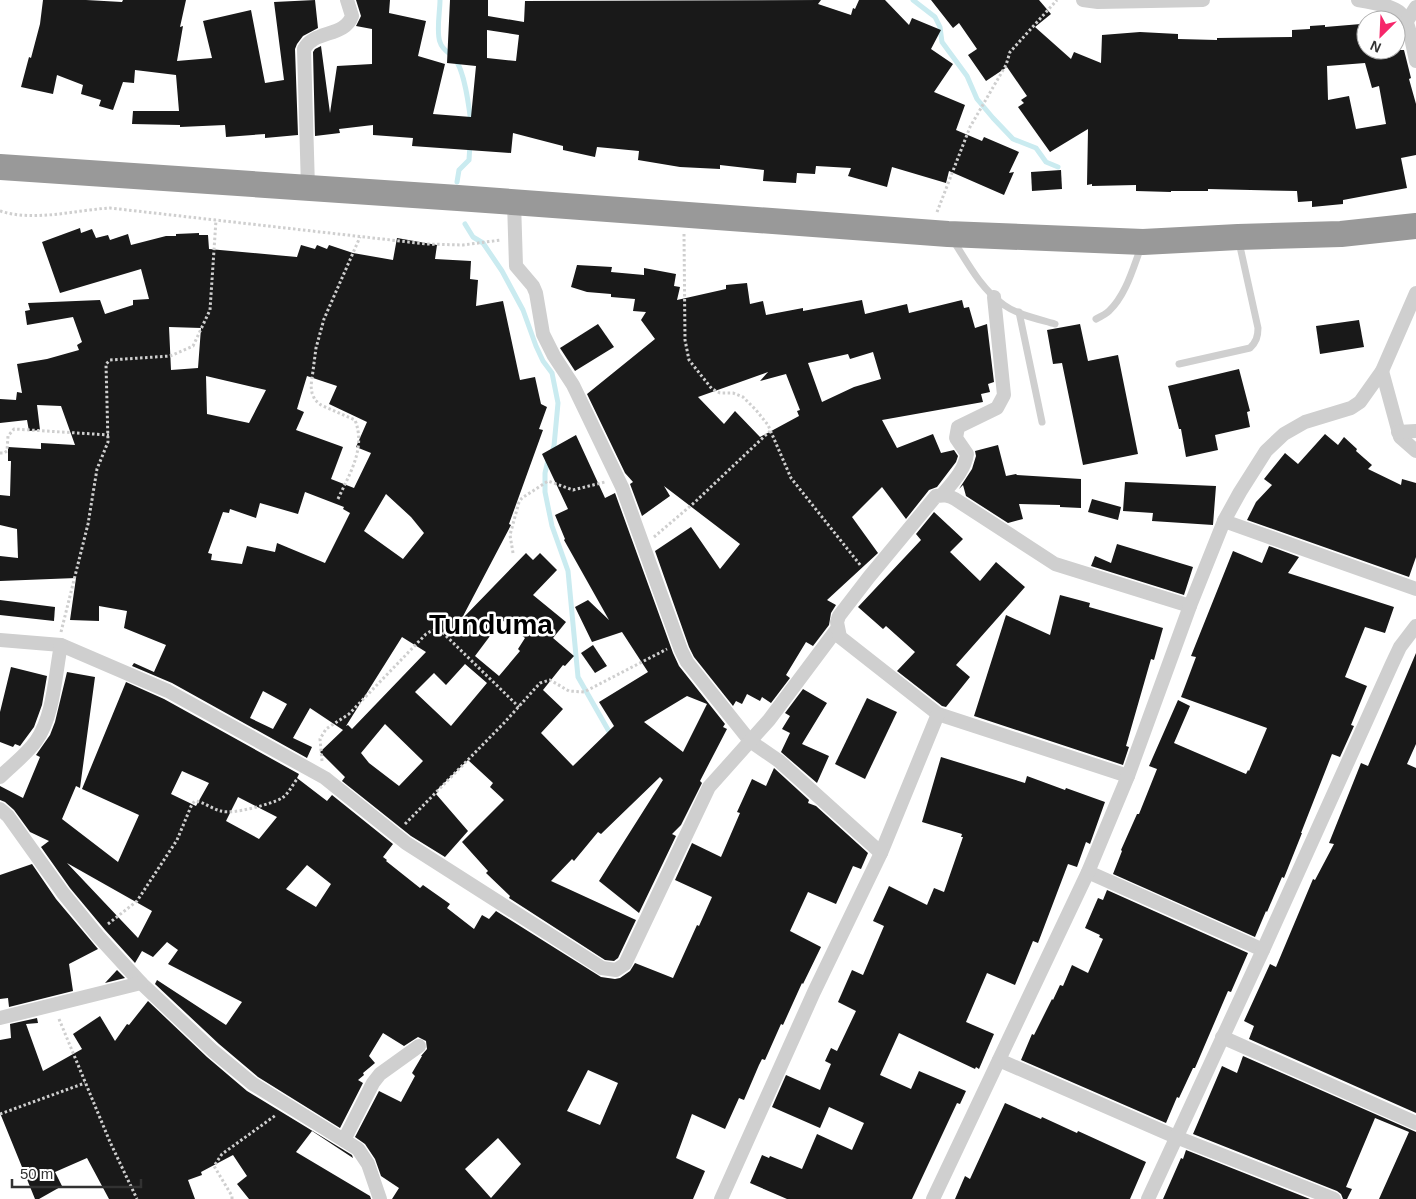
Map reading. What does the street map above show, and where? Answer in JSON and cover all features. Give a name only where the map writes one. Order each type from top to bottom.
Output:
[{"type":"highway","points":[[0,167],[939,233],[1143,242],[1341,234],[1416,226]]},
{"type":"street","points":[[308,188],[304,49],[313,39],[343,28],[348,24],[352,16],[347,0]]},
{"type":"street","points":[[1083,0],[1098,2],[1203,0]]},
{"type":"street","points":[[1358,0],[1388,5],[1398,10],[1407,21],[1416,61]]},
{"type":"street","points":[[1407,21],[1416,7]]},
{"type":"street","points":[[514,202],[516,266],[529,280],[536,293],[543,334],[554,356],[573,385],[618,478],[687,662],[750,741],[779,761],[881,853]]},
{"type":"street","points":[[933,1199],[1088,872],[1128,776],[1190,606],[1224,521],[1266,452],[1284,434],[1305,422],[1355,406],[1360,402],[1382,371],[1416,293]]},
{"type":"street","points":[[942,495],[962,469],[966,459],[967,454],[956,438],[958,427],[997,408],[1004,395],[994,297]]},
{"type":"street","points":[[1382,371],[1400,437],[1416,450]]},
{"type":"street","points":[[1398,432],[1416,431]]},
{"type":"street","points":[[0,640],[59,645],[168,690],[325,778],[395,835],[602,968],[616,970],[625,964],[709,787],[769,720],[837,629],[839,616],[936,496],[949,495],[956,499],[1055,564],[1190,606]]},
{"type":"street","points":[[1224,521],[1416,589]]},
{"type":"street","points":[[1148,1199],[1392,664],[1400,647],[1416,626]]},
{"type":"street","points":[[837,629],[840,637],[938,714],[1128,776]]},
{"type":"street","points":[[0,776],[30,748],[42,731],[48,717],[59,645]]},
{"type":"street","points":[[721,1199],[814,992],[881,853],[938,714]]},
{"type":"street","points":[[0,809],[8,816],[63,893],[141,983],[213,1051],[253,1084],[358,1149],[368,1164],[380,1199]]},
{"type":"street","points":[[1088,872],[1263,950]]},
{"type":"street","points":[[0,1018],[141,983]]},
{"type":"street","points":[[1222,1037],[1416,1122]]},
{"type":"street","points":[[344,1140],[373,1083],[380,1074],[419,1046]]},
{"type":"street","points":[[999,1060],[1176,1137],[1334,1199]]},
{"type":"lane","points":[[939,233],[994,297],[1005,306],[1055,324]]},
{"type":"lane","points":[[1179,364],[1250,348],[1255,344],[1258,328],[1238,237]]},
{"type":"lane","points":[[1096,319],[1109,311],[1117,301],[1126,286],[1143,242]]},
{"type":"lane","points":[[1019,312],[1042,422]]},
{"type":"path","points":[[939,233],[968,132],[1006,64],[1010,52],[1057,0]]},
{"type":"path","points":[[0,211],[24,215],[64,214],[90,209],[110,208],[426,244],[463,245],[515,238]]},
{"type":"path","points":[[684,214],[685,340],[689,360],[712,389],[720,393],[734,393],[750,403],[768,425],[791,478],[869,577]]},
{"type":"path","points":[[59,645],[88,524],[97,469],[108,442],[106,364],[110,360],[170,356],[190,348],[195,343],[210,310],[216,220]]},
{"type":"path","points":[[338,499],[356,461],[359,429],[355,420],[321,405],[315,400],[311,386],[316,348],[324,319],[360,237]]},
{"type":"path","points":[[0,453],[7,451],[8,436],[14,429],[109,435]]},
{"type":"path","points":[[643,546],[695,502],[770,431]]},
{"type":"path","points":[[513,553],[510,535],[519,502],[522,498],[548,481],[576,490],[618,478]]},
{"type":"path","points":[[325,778],[320,744],[322,734],[326,729],[349,714],[432,630],[442,632],[518,707]]},
{"type":"path","points":[[395,835],[468,762],[540,682],[550,680],[569,690],[584,692],[679,643]]},
{"type":"path","points":[[96,933],[136,901],[177,840],[195,801],[221,812],[273,802],[286,795],[305,766]]},
{"type":"path","points":[[53,1004],[110,1142],[137,1199]]},
{"type":"path","points":[[0,1114],[85,1082]]},
{"type":"path","points":[[232,1199],[214,1166],[218,1158],[274,1118],[280,1110],[282,1102]]},
{"type":"building","points":[[43,0],[122,2],[123,0],[186,0],[180,27],[183,26],[177,61],[212,58],[203,21],[251,10],[265,83],[284,80],[274,2],[315,0],[318,28],[303,36],[295,49],[298,135],[265,138],[265,134],[226,137],[225,125],[180,127],[180,125],[132,124],[133,111],[179,111],[176,75],[135,70],[134,83],[123,82],[113,110],[99,106],[101,100],[81,94],[83,85],[57,75],[53,94],[21,87],[40,24]]},
{"type":"building","points":[[356,0],[390,0],[389,13],[426,21],[418,56],[445,64],[433,114],[471,117],[476,66],[447,63],[450,0],[488,0],[488,16],[524,22],[525,1],[821,0],[818,4],[851,15],[853,8],[855,9],[859,0],[885,0],[909,25],[912,18],[941,30],[931,49],[953,64],[934,92],[965,105],[956,130],[982,141],[984,137],[1019,152],[1009,173],[1014,172],[1004,195],[949,171],[946,183],[892,167],[887,187],[848,176],[851,168],[816,166],[815,174],[797,173],[796,183],[763,181],[764,170],[720,165],[720,169],[680,167],[638,160],[639,151],[597,147],[595,157],[563,150],[563,146],[513,133],[511,153],[412,146],[413,138],[373,135],[373,125],[339,129],[340,133],[315,136],[313,52],[321,46],[330,113],[337,66],[372,64],[372,29],[356,26],[361,16]],"holes":[[[487,30],[519,35],[516,61],[487,58]]]},
{"type":"building","points":[[931,0],[1039,0],[1051,14],[1035,27],[1071,59],[1074,52],[1101,63],[1102,35],[1140,32],[1178,34],[1178,39],[1217,40],[1217,38],[1292,37],[1292,30],[1310,29],[1310,26],[1325,25],[1325,27],[1356,24],[1356,60],[1406,60],[1406,58],[1411,78],[1409,79],[1416,104],[1416,155],[1401,158],[1407,188],[1343,200],[1343,204],[1312,207],[1312,201],[1298,202],[1297,191],[1208,189],[1208,191],[1136,191],[1136,185],[1087,185],[1088,129],[1050,152],[1018,107],[1024,103],[1021,100],[1027,96],[1007,67],[986,81],[968,55],[977,49],[959,23],[953,28]],"holes":[[[1365,63],[1372,88],[1379,86],[1386,124],[1356,129],[1349,96],[1328,100],[1327,66]]]},
{"type":"building","points":[[1061,170],[1062,189],[1032,191],[1031,172]]},
{"type":"building","points":[[80,228],[81,233],[92,229],[96,238],[108,235],[110,240],[128,234],[131,245],[166,236],[176,236],[176,234],[199,233],[199,235],[208,235],[209,249],[297,257],[301,245],[315,249],[317,245],[327,249],[329,245],[353,253],[393,260],[397,238],[437,245],[435,259],[471,261],[470,279],[478,280],[476,306],[503,301],[520,380],[535,377],[541,404],[547,407],[539,429],[543,430],[509,524],[511,525],[461,620],[526,553],[533,560],[540,553],[557,570],[533,595],[566,622],[553,638],[574,656],[565,666],[563,665],[543,690],[563,709],[541,733],[573,766],[614,726],[599,702],[648,672],[622,632],[592,642],[575,607],[588,600],[609,620],[564,540],[555,515],[568,509],[542,454],[576,435],[605,498],[615,493],[679,666],[725,724],[723,727],[727,729],[700,781],[702,783],[681,825],[672,834],[676,836],[639,913],[599,881],[663,780],[660,777],[601,834],[598,832],[574,861],[572,859],[551,881],[636,920],[618,958],[614,961],[605,960],[509,898],[510,896],[486,873],[488,871],[462,842],[504,800],[490,787],[493,783],[468,760],[436,791],[438,792],[436,794],[468,831],[445,857],[411,836],[342,781],[345,777],[320,752],[343,730],[310,708],[293,738],[312,747],[307,758],[172,683],[132,666],[134,663],[154,672],[166,645],[124,628],[127,611],[99,606],[99,621],[70,620],[76,578],[0,581],[0,556],[18,558],[17,529],[0,525],[0,495],[10,496],[11,461],[8,461],[8,447],[41,449],[41,443],[75,445],[61,406],[37,405],[40,430],[29,431],[27,420],[0,423],[0,399],[16,400],[17,392],[22,393],[17,364],[47,359],[79,350],[77,345],[82,342],[73,317],[27,325],[25,311],[30,310],[28,303],[100,300],[105,314],[133,305],[133,300],[149,299],[141,269],[60,293],[42,242]],"holes":[[[169,327],[201,328],[198,368],[171,370]],[[206,376],[266,390],[249,423],[207,414]],[[307,376],[337,386],[329,404],[367,422],[356,447],[371,453],[354,488],[331,479],[343,447],[296,430],[304,412],[297,409]],[[305,492],[344,507],[343,509],[350,513],[325,563],[277,543],[275,552],[247,546],[242,564],[211,560],[212,554],[208,553],[223,512],[229,513],[230,509],[256,518],[260,503],[298,514]],[[386,494],[411,517],[424,533],[403,559],[364,531]],[[502,620],[525,638],[518,649],[520,651],[499,676],[475,656]],[[402,637],[426,652],[352,729],[348,725],[346,726]],[[465,664],[487,683],[451,726],[415,692],[434,673],[446,685]],[[263,691],[287,704],[273,729],[250,718]],[[687,696],[707,704],[683,752],[644,722]],[[385,724],[423,761],[399,786],[369,763],[361,753]]]},
{"type":"building","points":[[577,265],[612,267],[611,272],[644,275],[644,268],[676,274],[674,286],[680,287],[677,300],[726,289],[726,285],[747,283],[750,304],[763,301],[766,315],[803,308],[803,311],[862,300],[865,314],[907,304],[909,313],[962,300],[964,308],[969,307],[975,328],[987,324],[994,382],[988,384],[990,392],[981,394],[983,402],[882,420],[897,448],[933,434],[941,453],[954,450],[958,456],[956,462],[937,487],[929,490],[906,519],[882,487],[852,517],[878,553],[827,600],[836,605],[831,613],[829,625],[813,646],[806,642],[786,675],[790,678],[771,703],[762,697],[760,701],[747,694],[742,704],[736,701],[733,706],[694,657],[655,551],[691,527],[720,569],[740,544],[664,486],[670,496],[642,516],[630,484],[633,482],[625,473],[587,394],[655,339],[641,320],[646,312],[633,311],[635,299],[611,297],[611,294],[587,292],[571,287]],"holes":[[[873,352],[881,379],[854,387],[822,402],[808,363],[848,354],[850,359]],[[768,372],[760,381],[786,374],[800,410],[797,411],[799,416],[760,437],[735,411],[724,424],[698,397]]]},
{"type":"building","points":[[1359,320],[1364,347],[1320,354],[1316,326]]},
{"type":"building","points":[[598,324],[614,347],[575,371],[560,348]]},
{"type":"building","points":[[1080,324],[1088,361],[1118,355],[1138,454],[1083,465],[1062,363],[1053,364],[1047,330]]},
{"type":"building","points":[[1239,369],[1250,411],[1247,412],[1250,427],[1215,435],[1218,450],[1186,457],[1181,429],[1179,429],[1168,386]]},
{"type":"building","points":[[1325,434],[1338,445],[1344,437],[1372,465],[1368,469],[1401,485],[1402,479],[1416,483],[1416,557],[1409,577],[1247,520],[1256,502],[1272,485],[1264,479],[1285,453],[1298,464]]},
{"type":"building","points":[[998,445],[1006,476],[1016,474],[1081,479],[1081,508],[1060,507],[1060,505],[1019,504],[1023,519],[1008,523],[966,496],[963,485],[959,489],[972,469],[976,456],[975,451]]},
{"type":"building","points":[[1125,482],[1216,486],[1213,525],[1152,521],[1153,513],[1123,511]]},
{"type":"building","points":[[1092,499],[1121,507],[1118,520],[1088,512]]},
{"type":"building","points":[[934,512],[963,539],[950,552],[980,581],[996,562],[1025,587],[956,665],[970,677],[946,707],[942,706],[897,671],[915,652],[886,626],[883,629],[858,607],[921,540],[916,534]]},
{"type":"building","points":[[1117,544],[1193,567],[1184,595],[1091,566],[1095,556],[1111,563]]},
{"type":"building","points":[[1269,546],[1299,557],[1288,573],[1394,607],[1385,633],[1365,627],[1345,677],[1367,686],[1351,725],[1354,726],[1340,757],[1332,754],[1284,878],[1282,877],[1255,937],[1113,874],[1121,850],[1137,814],[1139,814],[1157,769],[1149,766],[1178,700],[1190,706],[1174,743],[1246,774],[1249,771],[1267,728],[1181,697],[1196,657],[1191,656],[1233,551],[1262,563]]},
{"type":"building","points":[[1060,595],[1090,603],[1089,607],[1163,628],[1154,660],[1151,659],[1126,746],[1129,747],[1123,765],[974,716],[1006,615],[1050,635]]},
{"type":"building","points":[[0,600],[55,607],[54,621],[0,615]]},
{"type":"building","points":[[593,645],[607,666],[595,673],[581,653]]},
{"type":"building","points":[[1416,653],[1416,744],[1407,764],[1416,768],[1416,1113],[1249,1039],[1254,1026],[1244,1021],[1270,964],[1276,967],[1313,879],[1315,880],[1334,844],[1329,843],[1361,763],[1368,766]]},
{"type":"building","points":[[11,667],[47,676],[42,705],[34,727],[20,746],[15,744],[13,747],[0,742],[0,712]]},
{"type":"building","points":[[67,672],[95,677],[80,788],[76,786],[62,819],[118,862],[139,815],[82,789],[126,682],[164,699],[299,774],[297,778],[327,801],[332,795],[393,844],[383,857],[386,861],[420,888],[423,885],[450,904],[447,908],[474,929],[482,915],[489,919],[496,911],[601,977],[620,978],[630,971],[635,963],[673,978],[712,897],[675,880],[692,843],[721,857],[740,813],[737,812],[752,779],[766,786],[774,768],[809,800],[808,803],[816,806],[868,853],[861,869],[853,866],[836,904],[808,892],[790,931],[821,947],[783,1025],[781,1024],[765,1060],[762,1059],[744,1100],[739,1098],[725,1129],[692,1114],[676,1158],[705,1171],[693,1199],[392,1199],[399,1188],[381,1176],[375,1159],[365,1144],[355,1137],[379,1091],[401,1102],[415,1076],[412,1073],[427,1049],[426,1041],[418,1037],[404,1046],[383,1033],[369,1056],[375,1063],[358,1080],[363,1083],[340,1128],[258,1077],[219,1044],[155,984],[157,980],[226,1025],[242,1002],[168,964],[178,950],[167,942],[153,957],[142,951],[135,963],[70,888],[41,847],[49,841],[30,832],[14,810],[0,800],[0,786],[23,798],[40,757],[36,755],[50,735]],"holes":[[[182,771],[209,783],[196,806],[171,794]],[[238,797],[277,817],[259,839],[226,821]],[[67,863],[152,911],[138,938]],[[307,865],[331,884],[316,907],[286,889]],[[588,1070],[618,1083],[600,1125],[567,1111]],[[498,1138],[521,1164],[491,1198],[465,1169]]]},
{"type":"building","points":[[803,689],[827,703],[802,744],[829,756],[817,783],[781,752],[790,733],[782,729],[790,716],[785,713]]},
{"type":"building","points":[[867,698],[897,712],[865,779],[835,764]]},
{"type":"building","points":[[941,757],[1025,783],[1027,776],[1105,802],[1090,844],[1086,842],[1077,867],[1068,864],[1038,943],[1033,941],[1015,985],[987,973],[966,1022],[994,1034],[979,1069],[976,1067],[975,1069],[899,1033],[880,1075],[911,1089],[919,1071],[966,1091],[960,1104],[957,1103],[912,1199],[787,1199],[750,1183],[762,1155],[769,1158],[770,1156],[802,1169],[817,1134],[852,1150],[864,1123],[829,1107],[820,1128],[772,1107],[786,1075],[820,1090],[831,1064],[825,1061],[831,1048],[837,1051],[856,1011],[838,1002],[852,970],[863,975],[884,926],[873,921],[889,886],[927,905],[934,888],[944,892],[963,837],[961,837],[962,834],[922,822]]},
{"type":"building","points":[[32,864],[56,899],[98,949],[69,964],[73,991],[9,1007],[8,998],[0,999],[0,875]]},
{"type":"building","points":[[1107,890],[1248,953],[1231,992],[1228,991],[1195,1068],[1193,1068],[1179,1098],[1177,1097],[1166,1123],[1021,1060],[1032,1034],[1034,1035],[1060,985],[1063,986],[1072,965],[1088,973],[1103,939],[1099,937],[1100,935],[1085,928],[1098,898],[1103,900]]},
{"type":"building","points":[[117,970],[125,978],[105,983]]},
{"type":"building","points":[[148,1001],[207,1057],[247,1091],[352,1155],[353,1158],[312,1131],[296,1152],[370,1196],[371,1199],[249,1199],[237,1184],[247,1176],[233,1155],[201,1172],[202,1175],[188,1180],[195,1199],[109,1199],[87,1158],[55,1172],[62,1186],[39,1199],[35,1199],[0,1113],[0,1040],[11,1038],[10,1024],[37,1018],[38,1023],[26,1024],[43,1071],[82,1049],[73,1034],[100,1016],[115,1041],[127,1024],[129,1025]]},
{"type":"building","points":[[1243,1056],[1416,1132],[1416,1199],[1379,1199],[1409,1132],[1375,1118],[1346,1187],[1352,1189],[1347,1199],[1343,1199],[1337,1191],[1193,1134],[1222,1066],[1237,1073]]},
{"type":"building","points":[[1005,1103],[1077,1133],[1078,1131],[1146,1162],[1130,1199],[955,1199],[965,1176],[970,1179]]},
{"type":"building","points":[[1186,1150],[1310,1199],[1163,1199]]},
{"type":"waterway","points":[[440,0],[439,38],[442,47],[455,59],[461,72],[471,123]]},
{"type":"waterway","points":[[913,0],[935,17],[940,27],[942,42],[967,76],[977,99],[993,118],[1013,139],[1036,148],[1046,162],[1058,167]]},
{"type":"waterway","points":[[457,182],[459,170],[469,160],[470,144]]},
{"type":"waterway","points":[[465,224],[473,237],[483,243],[502,271],[523,310],[543,361],[552,373],[558,403],[552,452]]},
{"type":"waterway","points":[[548,460],[545,473],[545,492],[552,526],[568,571],[578,677],[611,735]]},
{"type":"district","name":"Tunduma","points":[[491,624]]}]
